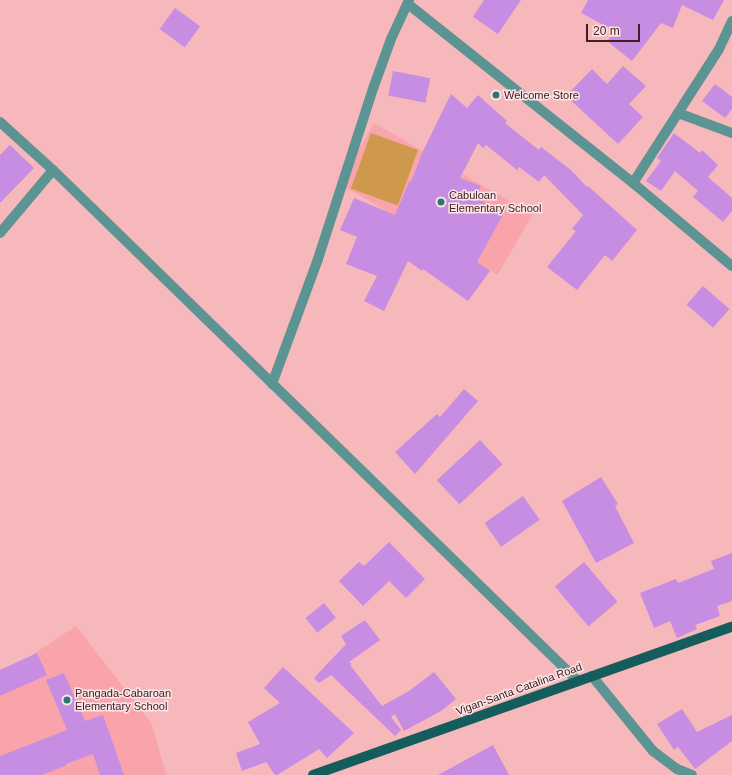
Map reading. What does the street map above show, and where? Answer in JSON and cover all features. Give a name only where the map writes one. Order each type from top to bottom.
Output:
[{"type":"main road","name":"Vigan-Santa Catalina Road","points":[[313,775],[732,627]]},
{"type":"street","points":[[272,384],[318,259],[374,86],[391,39],[409,2],[633,183],[732,266]]},
{"type":"street","points":[[633,183],[719,49],[732,20]]},
{"type":"street","points":[[678,113],[732,133]]},
{"type":"street","points":[[0,122],[53,170],[578,681]]},
{"type":"street","points":[[0,233],[53,170]]},
{"type":"street","points":[[592,676],[654,751],[677,769],[692,775]]},
{"type":"shaded area","name":"Cabuloan Elementary School","points":[[374,123],[532,214],[497,275],[339,184]]},
{"type":"shaded area","points":[[371,133],[418,150],[398,206],[351,188]]},
{"type":"shaded area","name":"Pangada-Cabaroan Elementary School","points":[[76,626],[152,724],[166,775],[0,775],[0,676]]},
{"type":"building","points":[[484,0],[521,0],[498,34],[473,17]]},
{"type":"building","points":[[588,0],[724,0],[713,20],[682,5],[673,28],[661,23],[632,61],[607,41],[615,31],[581,13]]},
{"type":"building","points":[[175,8],[200,26],[185,47],[160,29]]},
{"type":"building","points":[[623,66],[646,86],[629,104],[643,117],[618,144],[566,96],[592,69],[607,84]]},
{"type":"building","points":[[393,71],[430,78],[426,103],[388,96]]},
{"type":"building","points":[[715,84],[732,97],[732,109],[725,118],[702,101]]},
{"type":"building","points":[[451,94],[467,108],[478,95],[507,121],[505,123],[539,150],[541,147],[571,170],[587,187],[588,186],[637,230],[612,261],[605,255],[577,290],[547,267],[576,231],[572,229],[583,215],[544,175],[539,182],[519,167],[517,170],[486,145],[483,148],[478,143],[460,178],[481,186],[476,198],[504,213],[477,262],[490,271],[468,301],[423,269],[422,271],[408,261],[384,311],[364,301],[377,276],[346,264],[357,237],[340,230],[354,198],[395,215],[409,182],[411,182],[423,151]]},
{"type":"building","points":[[674,133],[700,153],[702,150],[718,165],[708,177],[732,198],[732,211],[723,222],[693,197],[698,191],[675,171],[661,191],[646,181],[661,161],[657,158]]},
{"type":"building","points":[[10,145],[34,168],[0,203],[0,155]]},
{"type":"building","points":[[703,286],[729,309],[713,328],[687,305]]},
{"type":"building","points":[[464,389],[478,401],[415,474],[395,452],[437,414],[440,417]]},
{"type":"building","points":[[480,440],[503,464],[459,504],[437,480]]},
{"type":"building","points":[[601,477],[618,504],[615,506],[634,543],[596,563],[562,501]]},
{"type":"building","points":[[523,496],[540,520],[501,547],[484,523]]},
{"type":"building","points":[[389,542],[425,579],[406,598],[389,581],[363,606],[339,581],[359,562],[364,566]]},
{"type":"building","points":[[732,553],[732,601],[717,606],[720,616],[695,625],[697,629],[677,638],[670,621],[654,628],[640,593],[676,579],[678,583],[714,569],[711,561]]},
{"type":"building","points":[[584,562],[617,602],[588,626],[555,586]]},
{"type":"building","points":[[324,603],[336,618],[317,633],[305,618]]},
{"type":"building","points":[[365,620],[380,640],[349,662],[352,664],[350,665],[382,706],[409,691],[434,672],[456,699],[441,711],[404,731],[395,714],[391,717],[401,730],[395,736],[331,675],[319,683],[314,678],[346,644],[341,636]]},
{"type":"building","points":[[37,653],[47,675],[0,696],[0,670]]},
{"type":"building","points":[[283,667],[354,733],[327,758],[319,749],[277,775],[275,775],[266,762],[242,771],[236,753],[260,744],[248,722],[280,703],[264,688]]},
{"type":"building","points":[[64,673],[85,721],[103,715],[124,775],[100,775],[93,754],[42,775],[0,775],[0,756],[67,730],[46,680]]},
{"type":"building","points":[[682,709],[697,732],[732,715],[732,741],[695,769],[678,747],[674,750],[657,724]]},
{"type":"building","points":[[493,745],[509,775],[438,775]]},
{"type":"place","name":"Welcome Store","points":[[496,95]]},
{"type":"place","name":"Cabuloan Elementary School","points":[[441,202]]},
{"type":"place","name":"Pangada-Cabaroan Elementary School","points":[[67,700]]}]
